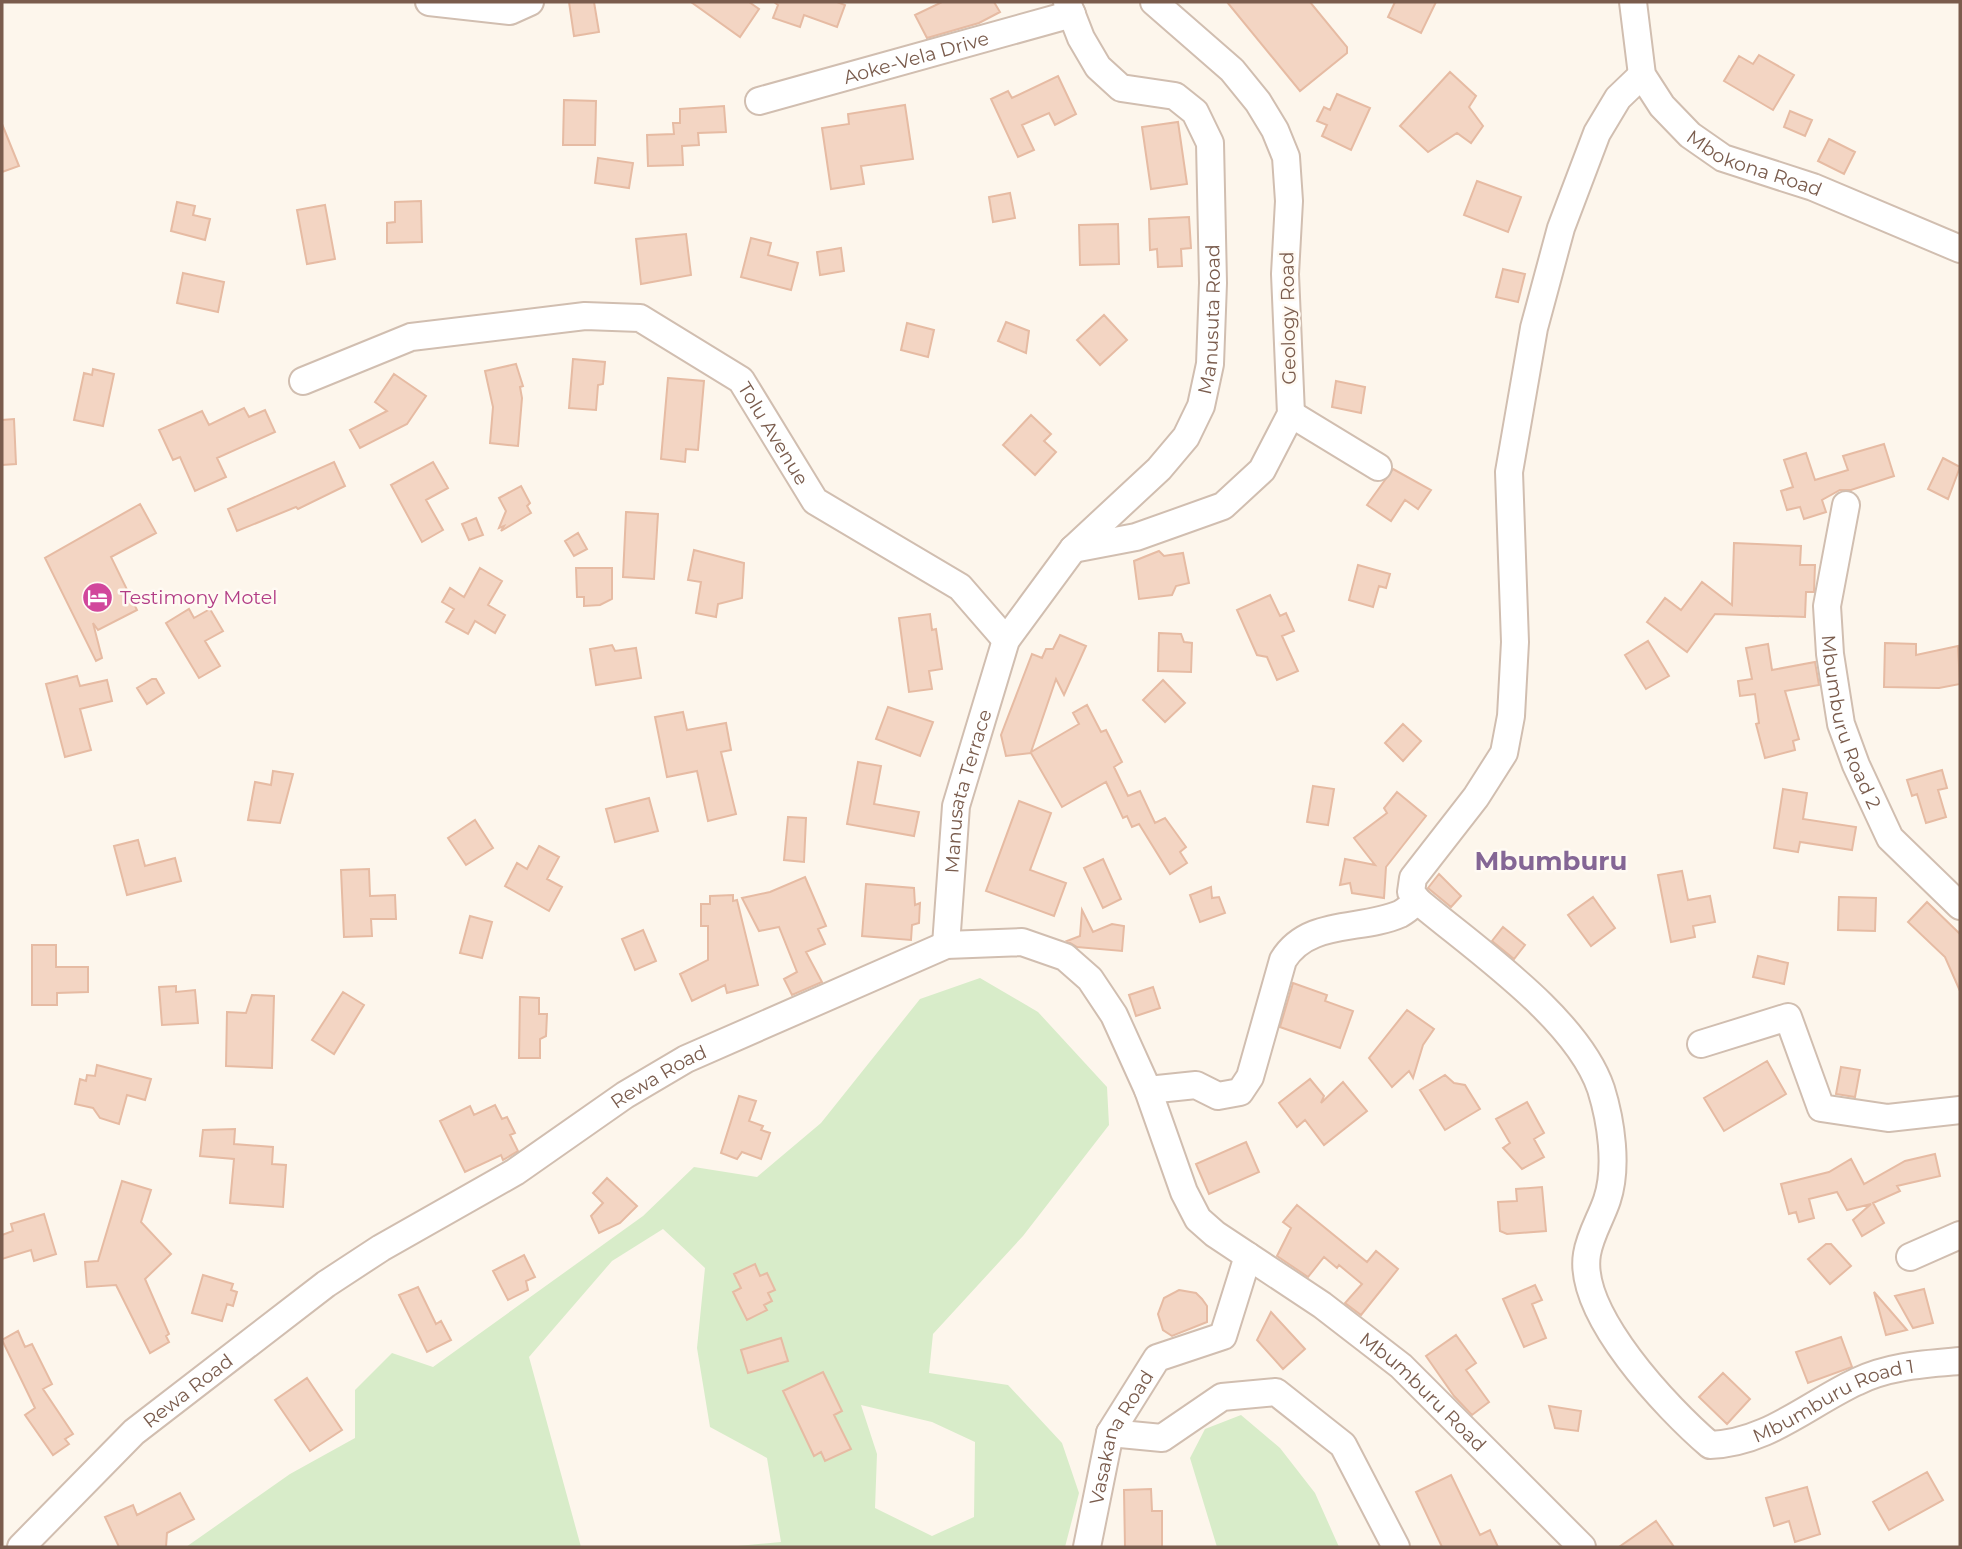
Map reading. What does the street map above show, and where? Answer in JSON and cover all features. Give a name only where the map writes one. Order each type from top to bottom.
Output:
[{"type":"street","points":[[429,2],[510,11],[530,2]]},
{"type":"street","name":"Geology Road","points":[[1073,549],[1136,537],[1223,506],[1262,470],[1291,414],[1285,274],[1289,201],[1286,157],[1258,102],[1232,70],[1154,2]]},
{"type":"street","name":"Mbokona Road","points":[[1633,2],[1642,75],[1662,106],[1690,135],[1723,158],[1814,187],[1956,239]]},
{"type":"street","name":"Aoke-Vela Drive","points":[[759,101],[1070,8]]},
{"type":"street","name":"Manusuta Road","points":[[1006,640],[1073,549],[1158,469],[1186,437],[1201,406],[1210,363],[1213,225],[1210,143],[1195,112],[1175,96],[1121,88],[1098,67],[1081,38],[1070,8]]},
{"type":"street","points":[[1148,1090],[1196,1085],[1218,1096],[1240,1092],[1250,1077],[1283,960],[1291,947],[1316,933],[1401,914],[1418,901],[1411,892],[1413,878],[1476,797],[1504,753],[1511,716],[1515,642],[1508,472],[1534,328],[1562,228],[1597,133],[1618,98],[1642,75]]},
{"type":"street","name":"Tolu Avenue","points":[[303,381],[411,337],[584,316],[640,318],[741,380],[815,501],[960,587],[1006,640]]},
{"type":"street","points":[[1291,414],[1378,467]]},
{"type":"street","name":"Mbumburu Road 2","points":[[1846,505],[1827,606],[1830,654],[1841,724],[1889,838],[1960,906]]},
{"type":"street","name":"Manusata Terrace","points":[[946,945],[956,806],[1006,640]]},
{"type":"street","name":"Mbumburu Road 1","points":[[1418,901],[1545,1009],[1567,1032],[1589,1062],[1601,1089],[1611,1151],[1608,1198],[1586,1257],[1595,1304],[1618,1342],[1685,1423],[1710,1445],[1728,1444],[1765,1433],[1857,1381],[1913,1364],[1960,1361]]},
{"type":"street","name":"Rewa Road","points":[[21,1547],[134,1433],[326,1284],[381,1248],[515,1172],[625,1095],[686,1059],[946,945],[1022,942],[1065,957],[1090,979],[1114,1015],[1148,1090],[1184,1192],[1198,1219],[1248,1256]]},
{"type":"street","points":[[1701,1044],[1788,1017],[1821,1108],[1888,1118],[1960,1110]]},
{"type":"street","points":[[1910,1257],[1960,1235]]},
{"type":"street","name":"Vasakana Road","points":[[1087,1547],[1110,1433],[1157,1358],[1223,1336],[1248,1256]]},
{"type":"street","name":"Mbumburu Road","points":[[1248,1256],[1322,1305],[1401,1366],[1582,1547]]},
{"type":"street","points":[[1110,1433],[1162,1438],[1222,1397],[1276,1392],[1343,1446],[1396,1547]]},
{"type":"green space","points":[[980,978],[1038,1012],[1107,1087],[1109,1125],[1023,1236],[933,1334],[929,1373],[1008,1385],[1062,1443],[1079,1493],[1065,1547],[727,1547],[781,1542],[767,1458],[710,1427],[697,1348],[705,1268],[663,1229],[612,1261],[529,1357],[581,1547],[186,1547],[290,1474],[355,1438],[355,1390],[392,1353],[433,1367],[643,1216],[694,1167],[757,1177],[821,1123],[920,999]],"holes":[[[861,1405],[932,1422],[975,1442],[974,1517],[932,1536],[875,1508],[877,1454]]]},
{"type":"green space","points":[[1241,1415],[1280,1448],[1315,1493],[1339,1547],[1217,1547],[1190,1458],[1205,1429]]},
{"type":"building","points":[[569,2],[594,2],[599,32],[574,36]]},
{"type":"building","points":[[691,2],[749,2],[759,9],[740,37]]},
{"type":"building","points":[[774,2],[837,2],[845,5],[837,27],[804,15],[800,27],[773,18],[778,5]]},
{"type":"building","points":[[942,2],[994,2],[1000,12],[979,23],[927,38],[915,15]]},
{"type":"building","points":[[1227,2],[1310,2],[1347,47],[1347,53],[1300,91]]},
{"type":"building","points":[[1395,2],[1436,2],[1421,33],[1388,17]]},
{"type":"building","points":[[1759,55],[1794,75],[1773,110],[1724,81],[1739,56],[1753,64]]},
{"type":"building","points":[[1450,72],[1476,96],[1469,107],[1483,126],[1471,143],[1457,133],[1428,152],[1400,126]]},
{"type":"building","points":[[1058,76],[1076,114],[1055,125],[1049,113],[1022,125],[1034,150],[1018,157],[991,99],[1008,91],[1012,98]]},
{"type":"building","points":[[1337,94],[1370,108],[1351,150],[1322,136],[1327,125],[1317,121],[1324,107],[1330,110]]},
{"type":"building","points":[[564,100],[596,101],[595,145],[563,145]]},
{"type":"building","points":[[905,105],[913,159],[861,166],[864,184],[831,189],[822,128],[849,124],[848,114]]},
{"type":"building","points":[[724,106],[726,132],[698,133],[699,145],[682,146],[683,165],[648,166],[647,135],[674,134],[673,123],[680,123],[680,109]]},
{"type":"building","points":[[1790,111],[1812,120],[1805,136],[1784,127]]},
{"type":"building","points":[[1178,122],[1187,184],[1151,189],[1142,127]]},
{"type":"building","points":[[2,124],[19,166],[2,172]]},
{"type":"building","points":[[1829,139],[1855,152],[1844,174],[1818,161]]},
{"type":"building","points":[[598,158],[633,163],[629,188],[595,183]]},
{"type":"building","points":[[1477,181],[1521,197],[1508,232],[1464,215]]},
{"type":"building","points":[[1010,193],[1015,218],[993,222],[989,197]]},
{"type":"building","points":[[421,201],[422,242],[387,243],[387,223],[395,222],[395,202]]},
{"type":"building","points":[[177,202],[195,206],[193,215],[210,219],[205,240],[171,231]]},
{"type":"building","points":[[325,205],[335,259],[307,264],[297,210]]},
{"type":"building","points":[[1189,217],[1191,248],[1181,249],[1182,266],[1158,267],[1157,249],[1150,250],[1149,219]]},
{"type":"building","points":[[1118,224],[1119,264],[1080,265],[1079,225]]},
{"type":"building","points":[[686,234],[691,275],[641,284],[636,239]]},
{"type":"building","points":[[751,238],[771,243],[768,255],[798,263],[791,290],[741,277]]},
{"type":"building","points":[[841,248],[844,271],[820,275],[817,252]]},
{"type":"building","points":[[1503,269],[1525,274],[1518,302],[1496,297]]},
{"type":"building","points":[[183,273],[224,282],[218,312],[177,303]]},
{"type":"building","points":[[1104,315],[1127,340],[1100,365],[1077,340]]},
{"type":"building","points":[[1006,322],[1029,331],[1026,353],[998,341]]},
{"type":"building","points":[[907,323],[934,330],[928,357],[901,350]]},
{"type":"building","points":[[573,359],[605,362],[603,384],[598,385],[596,410],[569,408]]},
{"type":"building","points":[[516,364],[523,386],[520,387],[522,398],[518,446],[490,443],[493,407],[485,371]]},
{"type":"building","points":[[93,369],[114,374],[103,426],[74,420],[84,373],[92,375]]},
{"type":"building","points":[[394,374],[426,396],[407,424],[360,448],[350,430],[387,411],[375,402]]},
{"type":"building","points":[[668,378],[704,381],[698,450],[686,449],[685,462],[661,459]]},
{"type":"building","points":[[1336,381],[1365,387],[1361,413],[1332,407]]},
{"type":"building","points":[[244,408],[249,417],[265,410],[275,432],[217,458],[226,477],[195,491],[180,457],[173,460],[159,430],[202,411],[209,425]]},
{"type":"building","points":[[1031,415],[1051,434],[1044,441],[1056,452],[1035,475],[1003,445]]},
{"type":"building","points":[[14,419],[16,464],[2,465],[2,420]]},
{"type":"building","points":[[1884,444],[1894,476],[1851,490],[1840,490],[1822,500],[1826,512],[1804,519],[1800,507],[1787,510],[1781,491],[1793,487],[1784,460],[1806,453],[1815,480],[1848,470],[1843,456]]},
{"type":"building","points":[[1943,458],[1960,467],[1948,499],[1928,489]]},
{"type":"building","points":[[334,462],[345,486],[298,509],[296,507],[237,531],[228,509]]},
{"type":"building","points":[[433,462],[448,488],[426,500],[443,530],[422,542],[391,485]]},
{"type":"building","points":[[1393,469],[1431,490],[1418,509],[1405,500],[1391,521],[1367,505]]},
{"type":"building","points":[[521,486],[530,503],[527,506],[531,513],[501,531],[504,526],[499,528],[506,511],[499,498]]},
{"type":"building","points":[[140,504],[156,533],[111,557],[137,610],[98,630],[93,623],[102,658],[96,661],[45,558]]},
{"type":"building","points":[[626,512],[658,514],[654,579],[623,577]]},
{"type":"building","points":[[476,518],[483,535],[469,540],[462,524]]},
{"type":"building","points":[[578,533],[587,549],[574,556],[565,541]]},
{"type":"building","points":[[1734,543],[1801,546],[1800,565],[1815,565],[1814,592],[1806,592],[1805,617],[1715,614],[1687,652],[1647,622],[1665,598],[1681,610],[1702,582],[1732,605]]},
{"type":"building","points":[[694,550],[744,563],[742,598],[718,604],[716,617],[696,613],[701,582],[688,580]]},
{"type":"building","points":[[1159,551],[1164,556],[1183,553],[1189,583],[1176,586],[1172,595],[1139,599],[1134,561]]},
{"type":"building","points":[[1358,565],[1390,574],[1386,588],[1379,586],[1373,607],[1349,600]]},
{"type":"building","points":[[480,568],[502,581],[488,605],[505,615],[495,633],[475,621],[468,634],[446,622],[454,609],[442,602],[450,588],[464,597]]},
{"type":"building","points":[[576,568],[612,568],[612,599],[600,605],[584,606],[584,597],[577,597]]},
{"type":"building","points":[[1270,595],[1280,616],[1286,613],[1294,631],[1282,636],[1298,671],[1277,680],[1267,657],[1257,655],[1237,610]]},
{"type":"building","points":[[189,609],[194,618],[210,609],[223,631],[205,641],[220,666],[199,678],[166,623]]},
{"type":"building","points":[[930,614],[932,630],[936,629],[942,669],[929,671],[932,689],[909,692],[899,618]]},
{"type":"building","points":[[1159,633],[1181,634],[1184,642],[1192,643],[1191,672],[1158,671]]},
{"type":"building","points":[[1060,635],[1086,646],[1064,695],[1056,679],[1031,752],[1079,724],[1073,713],[1087,705],[1101,732],[1106,730],[1122,762],[1114,767],[1128,796],[1140,791],[1155,823],[1165,818],[1186,847],[1180,852],[1187,863],[1170,874],[1139,824],[1132,827],[1127,816],[1123,818],[1106,782],[1062,807],[1031,753],[1006,756],[1001,735],[1032,654],[1042,658],[1046,649],[1053,649]]},
{"type":"building","points":[[1648,641],[1669,676],[1646,689],[1625,655]]},
{"type":"building","points":[[1885,643],[1916,644],[1916,655],[1958,646],[1960,684],[1939,688],[1884,687]]},
{"type":"building","points":[[1768,644],[1772,670],[1815,662],[1819,685],[1785,691],[1799,739],[1793,741],[1795,750],[1765,758],[1756,724],[1759,723],[1755,694],[1740,696],[1738,681],[1752,679],[1746,648]]},
{"type":"building","points":[[612,645],[615,651],[636,648],[641,678],[596,685],[590,649]]},
{"type":"building","points":[[77,676],[80,686],[107,680],[112,701],[80,709],[91,750],[65,757],[46,684]]},
{"type":"building","points":[[156,679],[164,693],[147,704],[137,688]]},
{"type":"building","points":[[1163,680],[1185,703],[1165,722],[1143,700]]},
{"type":"building","points":[[888,707],[933,722],[920,756],[876,739]]},
{"type":"building","points":[[683,712],[687,730],[726,723],[731,750],[721,752],[736,814],[708,821],[697,771],[667,777],[655,717]]},
{"type":"building","points":[[1403,724],[1421,741],[1403,761],[1385,743]]},
{"type":"building","points":[[858,762],[881,766],[874,804],[919,812],[914,836],[847,824]]},
{"type":"building","points":[[1942,770],[1947,788],[1938,790],[1946,817],[1926,823],[1917,794],[1912,796],[1907,780]]},
{"type":"building","points":[[273,771],[293,774],[280,823],[248,820],[255,782],[271,785]]},
{"type":"building","points":[[1313,786],[1334,789],[1328,825],[1307,822]]},
{"type":"building","points":[[1783,789],[1807,793],[1803,819],[1856,827],[1852,850],[1800,842],[1798,852],[1774,848]]},
{"type":"building","points":[[1397,792],[1426,816],[1386,867],[1384,898],[1352,893],[1350,883],[1340,885],[1345,859],[1375,865],[1354,838],[1387,813],[1384,808]]},
{"type":"building","points":[[649,798],[658,831],[615,842],[606,809]]},
{"type":"building","points":[[1019,801],[1051,813],[1030,870],[1066,883],[1054,916],[986,891]]},
{"type":"building","points":[[788,817],[806,818],[804,862],[784,860]]},
{"type":"building","points":[[475,820],[493,848],[466,865],[448,838]]},
{"type":"building","points":[[138,840],[145,866],[175,858],[181,881],[127,895],[114,846]]},
{"type":"building","points":[[539,846],[559,857],[547,879],[562,887],[549,911],[505,886],[517,863],[527,869]]},
{"type":"building","points":[[1103,859],[1121,899],[1103,908],[1084,868]]},
{"type":"building","points":[[369,869],[370,896],[395,895],[396,919],[371,919],[372,936],[344,937],[341,870]]},
{"type":"building","points":[[1682,871],[1688,900],[1710,896],[1715,922],[1693,926],[1695,937],[1671,942],[1658,875]]},
{"type":"building","points":[[1439,874],[1461,896],[1451,907],[1428,888]]},
{"type":"building","points":[[805,877],[826,926],[818,929],[825,944],[806,952],[822,982],[792,995],[784,979],[797,972],[779,927],[759,931],[742,898],[770,892]]},
{"type":"building","points":[[866,884],[914,888],[915,905],[920,903],[919,923],[912,925],[911,940],[862,936]]},
{"type":"building","points":[[1211,887],[1212,898],[1219,897],[1225,913],[1200,922],[1190,895]]},
{"type":"building","points":[[733,895],[733,901],[737,900],[758,985],[727,993],[725,985],[692,1001],[680,974],[708,960],[708,926],[701,926],[701,904],[710,904],[710,896]]},
{"type":"building","points":[[1593,897],[1615,928],[1591,946],[1568,915]]},
{"type":"building","points":[[1839,897],[1876,898],[1875,931],[1838,930]]},
{"type":"building","points":[[1927,902],[1960,934],[1960,991],[1945,957],[1908,922]]},
{"type":"building","points":[[1082,910],[1093,932],[1112,924],[1124,926],[1122,951],[1077,947],[1067,941],[1080,936]]},
{"type":"building","points":[[470,916],[492,922],[482,958],[460,953]]},
{"type":"building","points":[[1503,927],[1525,945],[1514,959],[1492,941]]},
{"type":"building","points":[[643,930],[656,961],[635,970],[622,939]]},
{"type":"building","points":[[32,945],[56,945],[56,967],[88,967],[88,992],[57,993],[57,1005],[32,1005]]},
{"type":"building","points":[[1758,956],[1788,963],[1784,984],[1753,977]]},
{"type":"building","points":[[1293,983],[1327,995],[1325,1001],[1353,1011],[1340,1048],[1280,1027]]},
{"type":"building","points":[[176,986],[176,992],[195,990],[198,1023],[162,1025],[159,987]]},
{"type":"building","points":[[1153,987],[1160,1008],[1136,1016],[1129,995]]},
{"type":"building","points":[[343,992],[364,1005],[334,1054],[312,1040]]},
{"type":"building","points":[[252,995],[274,996],[272,1068],[226,1066],[227,1012],[246,1013]]},
{"type":"building","points":[[520,997],[539,998],[539,1014],[547,1014],[546,1036],[540,1039],[540,1058],[519,1058]]},
{"type":"building","points":[[1407,1010],[1434,1029],[1423,1045],[1413,1078],[1409,1071],[1392,1087],[1369,1058]]},
{"type":"building","points":[[1767,1061],[1786,1094],[1724,1131],[1704,1098]]},
{"type":"building","points":[[97,1065],[151,1079],[145,1100],[127,1095],[119,1124],[100,1118],[93,1108],[75,1104],[80,1079],[86,1081],[87,1075],[95,1076]]},
{"type":"building","points":[[1841,1067],[1860,1070],[1855,1097],[1836,1094]]},
{"type":"building","points":[[1445,1075],[1454,1083],[1465,1085],[1480,1109],[1445,1130],[1420,1090]]},
{"type":"building","points":[[1310,1079],[1324,1096],[1321,1103],[1343,1082],[1367,1111],[1324,1145],[1305,1120],[1297,1127],[1279,1103]]},
{"type":"building","points":[[739,1096],[756,1101],[749,1121],[763,1126],[761,1130],[770,1133],[761,1159],[742,1152],[737,1159],[721,1153]]},
{"type":"building","points":[[1527,1102],[1544,1133],[1534,1139],[1544,1157],[1522,1169],[1503,1148],[1510,1143],[1496,1119]]},
{"type":"building","points":[[495,1105],[502,1119],[507,1117],[515,1133],[510,1135],[518,1151],[503,1160],[501,1155],[465,1172],[440,1121],[470,1106],[474,1115]]},
{"type":"building","points":[[235,1129],[234,1144],[273,1147],[272,1164],[286,1165],[283,1207],[230,1203],[234,1159],[200,1156],[203,1130]]},
{"type":"building","points":[[1246,1142],[1259,1172],[1209,1194],[1196,1164]]},
{"type":"building","points":[[1935,1154],[1940,1176],[1897,1186],[1900,1191],[1873,1203],[1884,1223],[1862,1236],[1853,1220],[1871,1204],[1847,1210],[1837,1192],[1809,1199],[1814,1218],[1799,1222],[1796,1212],[1789,1214],[1781,1184],[1829,1172],[1851,1159],[1864,1184],[1905,1161]]},
{"type":"building","points":[[607,1178],[637,1206],[620,1223],[599,1233],[591,1216],[603,1203],[593,1193]]},
{"type":"building","points":[[122,1181],[151,1190],[141,1222],[171,1254],[145,1279],[169,1334],[166,1336],[169,1342],[150,1353],[116,1285],[87,1287],[85,1262],[98,1261]]},
{"type":"building","points":[[1542,1187],[1546,1231],[1507,1234],[1500,1231],[1498,1202],[1517,1201],[1516,1189]]},
{"type":"building","points":[[1297,1205],[1367,1262],[1376,1251],[1398,1269],[1361,1315],[1345,1303],[1362,1284],[1339,1265],[1337,1268],[1324,1257],[1308,1277],[1277,1256],[1291,1228],[1283,1222]]},
{"type":"building","points":[[44,1214],[56,1254],[34,1261],[31,1250],[2,1259],[2,1235],[13,1231],[11,1224]]},
{"type":"building","points":[[1826,1244],[1831,1244],[1851,1266],[1830,1284],[1808,1259]]},
{"type":"building","points":[[524,1255],[535,1277],[526,1281],[528,1290],[508,1300],[493,1271]]},
{"type":"building","points":[[755,1264],[760,1276],[767,1273],[775,1290],[768,1293],[772,1301],[764,1305],[767,1310],[747,1320],[733,1292],[741,1288],[734,1274]]},
{"type":"building","points":[[203,1275],[233,1284],[231,1290],[237,1292],[233,1306],[227,1304],[222,1321],[192,1313]]},
{"type":"building","points":[[1535,1285],[1542,1300],[1532,1304],[1546,1338],[1524,1347],[1503,1299]]},
{"type":"building","points":[[418,1287],[436,1324],[441,1321],[451,1340],[427,1352],[399,1295]]},
{"type":"building","points":[[1924,1289],[1933,1323],[1913,1328],[1895,1296]]},
{"type":"building","points":[[1179,1290],[1196,1293],[1202,1299],[1207,1306],[1207,1322],[1172,1336],[1163,1330],[1158,1314],[1164,1298]]},
{"type":"building","points":[[1874,1292],[1907,1330],[1886,1335]]},
{"type":"building","points":[[1271,1312],[1305,1349],[1283,1369],[1257,1340]]},
{"type":"building","points":[[18,1331],[25,1347],[32,1344],[52,1384],[43,1389],[73,1434],[65,1439],[69,1444],[53,1455],[25,1415],[35,1408],[2,1340]]},
{"type":"building","points":[[1456,1335],[1476,1363],[1466,1370],[1489,1402],[1472,1415],[1454,1396],[1426,1356]]},
{"type":"building","points":[[1841,1337],[1852,1367],[1808,1383],[1796,1352]]},
{"type":"building","points":[[781,1338],[788,1361],[748,1373],[741,1350]]},
{"type":"building","points":[[823,1372],[842,1411],[834,1415],[851,1449],[825,1461],[821,1452],[814,1456],[783,1391]]},
{"type":"building","points":[[1723,1373],[1750,1399],[1727,1424],[1699,1397]]},
{"type":"building","points":[[307,1378],[342,1430],[310,1451],[275,1400]]},
{"type":"building","points":[[1549,1406],[1581,1411],[1578,1431],[1555,1428]]},
{"type":"building","points":[[1927,1472],[1943,1500],[1889,1530],[1873,1502]]},
{"type":"building","points":[[1451,1475],[1480,1535],[1490,1530],[1498,1547],[1442,1547],[1416,1492]]},
{"type":"building","points":[[1807,1487],[1820,1534],[1795,1542],[1789,1521],[1774,1526],[1766,1498]]},
{"type":"building","points":[[1151,1489],[1152,1511],[1162,1511],[1162,1547],[1125,1547],[1124,1490]]},
{"type":"building","points":[[180,1493],[194,1519],[167,1533],[166,1547],[119,1547],[105,1517],[133,1505],[137,1515]]},
{"type":"building","points":[[1656,1521],[1674,1547],[1619,1547]]},
{"type":"place","name":"Testimony Motel","points":[[97,597]]},
{"type":"district","name":"Mbumburu","points":[[1551,861]]}]
